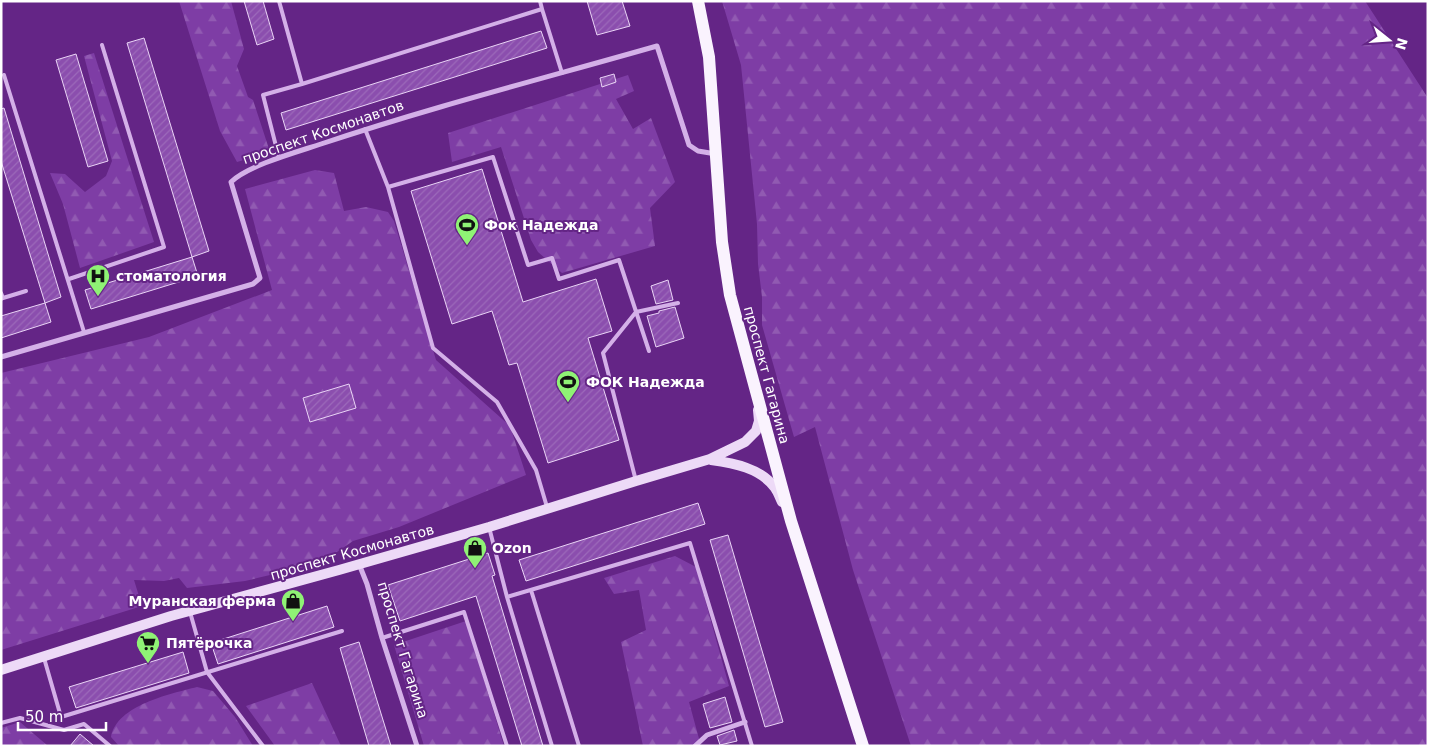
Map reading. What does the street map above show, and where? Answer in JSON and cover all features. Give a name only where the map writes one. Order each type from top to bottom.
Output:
[{"type":"main road","name":"проспект Гагарина","points":[[698,1],[709,58],[722,242],[730,295],[791,521],[863,746]]},
{"type":"main road","name":"проспект Космонавтов","points":[[1,670],[190,612],[489,527],[710,459],[746,442],[756,431],[758,404]]},
{"type":"main road","points":[[710,459],[728,462],[760,474],[774,487],[791,521]]},
{"type":"street","name":"проспект Космонавтов","points":[[1,357],[253,284],[260,278],[230,182],[237,176],[279,158],[365,129],[562,73],[658,46],[689,145],[698,151],[716,154]]},
{"type":"street","name":"проспект Гагарина","points":[[359,564],[367,584],[382,638],[417,746]]},
{"type":"street","points":[[695,746],[707,735],[745,722]]},
{"type":"lane","points":[[279,1],[302,84]]},
{"type":"lane","points":[[540,1],[562,73]]},
{"type":"lane","points":[[279,158],[263,96],[542,9]]},
{"type":"lane","points":[[69,280],[164,247],[102,45]]},
{"type":"lane","points":[[4,75],[84,332]]},
{"type":"lane","points":[[365,129],[388,187],[433,348],[497,402],[536,470],[547,509]]},
{"type":"lane","points":[[388,187],[493,157],[528,265],[552,258],[559,279],[619,260],[649,351]]},
{"type":"lane","points":[[1,293],[2,299],[26,291]]},
{"type":"lane","points":[[636,481],[603,353],[636,312],[678,302]]},
{"type":"lane","points":[[489,527],[507,597],[552,746]]},
{"type":"lane","points":[[507,597],[690,543],[752,746]]},
{"type":"lane","points":[[531,590],[579,746]]},
{"type":"lane","points":[[190,612],[207,672],[263,746]]},
{"type":"lane","points":[[382,638],[464,612],[507,746]]},
{"type":"lane","points":[[43,656],[61,717],[342,631]]},
{"type":"lane","points":[[1,724],[20,718],[64,730],[84,724],[110,746]]},
{"type":"green space","points":[[179,1],[231,1],[244,49],[237,66],[248,97],[253,100],[270,152],[237,162],[220,131]]},
{"type":"green space","points":[[722,1],[1365,1],[1428,98],[1428,746],[911,746],[853,570],[815,427],[794,437],[762,325],[757,224],[741,65]]},
{"type":"green space","points":[[94,53],[154,242],[80,268],[63,204],[50,173],[65,174],[85,192],[106,176],[112,161],[84,56]]},
{"type":"green space","points":[[628,75],[634,91],[616,99],[633,129],[651,118],[675,182],[650,208],[655,246],[562,273],[538,252],[531,240],[501,147],[452,162],[448,133]]},
{"type":"green space","points":[[315,170],[334,173],[344,211],[366,207],[388,212],[394,221],[436,360],[510,426],[526,475],[399,527],[353,541],[321,563],[245,581],[187,588],[179,578],[164,581],[134,580],[142,606],[1,650],[1,373],[149,337],[272,290],[245,189]]},
{"type":"green space","points":[[675,556],[696,567],[729,686],[689,702],[701,746],[643,746],[621,642],[646,630],[639,590],[614,594],[604,578]]},
{"type":"green space","points":[[466,621],[504,746],[424,746],[394,645]]},
{"type":"green space","points":[[312,683],[341,746],[275,746],[246,706]]},
{"type":"green space","points":[[197,687],[213,691],[235,717],[253,746],[119,746],[111,737],[115,726],[134,709],[160,697]]},
{"type":"green space","points":[[20,722],[48,746],[1,746],[1,728]]},
{"type":"building","points":[[244,1],[263,1],[274,39],[257,45]]},
{"type":"building","points":[[587,1],[622,1],[630,26],[597,35]]},
{"type":"building","points":[[541,31],[547,48],[286,130],[281,113]]},
{"type":"building","points":[[144,38],[209,251],[192,257],[127,43]]},
{"type":"building","points":[[76,54],[108,161],[88,167],[56,60]]},
{"type":"building","points":[[614,74],[616,82],[602,87],[600,78]]},
{"type":"building","points":[[4,108],[61,297],[45,303],[1,161],[1,109]]},
{"type":"building","points":[[482,169],[523,302],[596,279],[612,331],[588,338],[619,440],[548,463],[517,363],[509,365],[492,311],[452,324],[411,191]]},
{"type":"building","points":[[192,257],[198,276],[91,309],[85,290]]},
{"type":"building","points":[[668,280],[673,300],[656,304],[651,286]]},
{"type":"building","points":[[45,303],[51,322],[1,338],[1,316]]},
{"type":"building","points":[[675,307],[684,338],[656,347],[647,316]]},
{"type":"building","points":[[349,384],[356,408],[310,422],[303,398]]},
{"type":"building","points":[[698,503],[705,524],[526,581],[519,560]]},
{"type":"building","points":[[728,535],[783,722],[765,727],[710,540]]},
{"type":"building","points":[[488,553],[495,575],[492,576],[543,746],[522,746],[476,596],[400,621],[388,585]]},
{"type":"building","points":[[327,606],[334,627],[218,664],[211,643]]},
{"type":"building","points":[[359,642],[391,746],[369,746],[340,648]]},
{"type":"building","points":[[183,652],[189,673],[76,708],[69,687]]},
{"type":"building","points":[[725,697],[732,722],[710,728],[703,704]]},
{"type":"building","points":[[734,730],[737,741],[720,745],[717,736]]},
{"type":"building","points":[[80,734],[94,746],[70,746]]},
{"type":"place","name":"Фок Надежда","points":[[467,246]]},
{"type":"place","name":"стоматология","points":[[98,297]]},
{"type":"place","name":"ФОК Надежда","points":[[568,403]]},
{"type":"place","name":"Ozon","points":[[475,569]]},
{"type":"place","name":"Муранская ферма","points":[[293,622]]},
{"type":"place","name":"Пятёрочка","points":[[148,664]]}]
